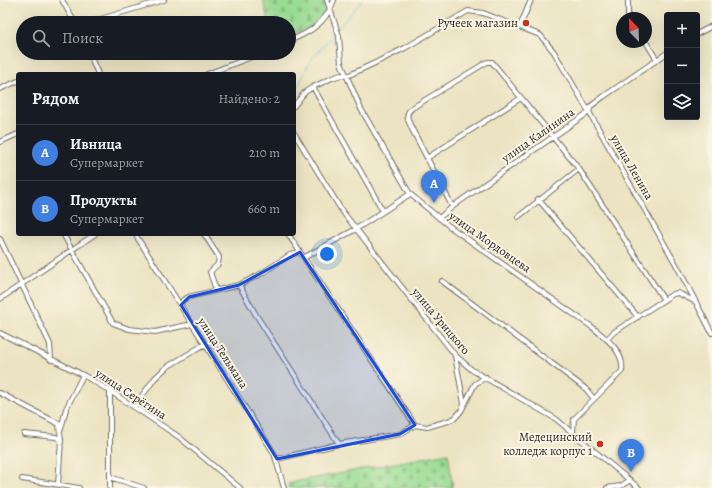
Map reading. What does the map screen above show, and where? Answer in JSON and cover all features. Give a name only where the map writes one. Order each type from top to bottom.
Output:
[{"type":"street","points":[[62,0],[71,16]]},
{"type":"street","points":[[110,16],[164,0]]},
{"type":"street","name":"улица Мордовцева","points":[[327,0],[332,20],[338,32],[341,63],[361,109],[410,194],[439,218],[607,339],[620,357],[623,364],[622,371],[594,399]]},
{"type":"street","points":[[296,38],[313,29],[326,18],[334,0]]},
{"type":"street","points":[[520,26],[531,0]]},
{"type":"street","points":[[628,0],[628,12]]},
{"type":"street","name":"улица Ленина","points":[[296,103],[305,92],[313,87],[341,75],[347,76],[405,48],[468,11],[483,13],[540,35],[546,42],[589,112],[677,266],[712,332]]},
{"type":"street","points":[[326,18],[332,20]]},
{"type":"street","points":[[700,32],[712,26]]},
{"type":"street","points":[[650,48],[657,60]]},
{"type":"street","name":"улица Калинина","points":[[439,218],[452,206],[589,112],[591,106],[664,55]]},
{"type":"street","points":[[92,60],[97,72]]},
{"type":"street","points":[[211,72],[243,60]]},
{"type":"street","points":[[452,206],[406,117],[407,113],[412,108],[487,62],[492,62],[578,169],[664,300]]},
{"type":"street","points":[[0,89],[16,82]]},
{"type":"street","points":[[313,87],[383,211]]},
{"type":"street","points":[[427,158],[521,98]]},
{"type":"street","points":[[0,142],[16,135]]},
{"type":"street","name":"улица Урицкого","points":[[296,137],[342,211],[455,355],[472,370],[556,419],[639,488]]},
{"type":"street","points":[[518,217],[538,199],[578,169]]},
{"type":"street","points":[[305,257],[356,228],[410,194]]},
{"type":"street","points":[[538,199],[638,316]]},
{"type":"street","points":[[64,236],[113,323],[129,329],[155,332],[192,324]]},
{"type":"street","points":[[0,299],[92,236]]},
{"type":"street","name":"улица Тельмана","points":[[136,236],[277,459],[284,488]]},
{"type":"street","points":[[205,236],[219,257],[218,264],[210,272],[216,290]]},
{"type":"street","points":[[289,236],[305,257],[415,425]]},
{"type":"street","points":[[0,239],[50,344],[51,360]]},
{"type":"street","points":[[181,305],[183,300],[189,297],[239,285],[259,275],[290,255],[300,252]]},
{"type":"street","points":[[442,280],[586,389],[594,399],[574,419],[573,432]]},
{"type":"street","points":[[239,285],[256,315],[339,444]]},
{"type":"street","points":[[607,339],[614,332],[638,316],[678,293],[695,302]]},
{"type":"street","name":"улица Серёгина","points":[[0,333],[83,375],[110,391],[179,436],[240,488]]},
{"type":"street","points":[[134,407],[155,378],[167,367],[205,344]]},
{"type":"street","points":[[455,355],[464,405]]},
{"type":"street","points":[[58,485],[61,429],[66,410],[83,375]]},
{"type":"street","points":[[277,459],[339,444],[400,434],[415,425],[427,427],[448,422],[455,418],[475,384],[486,378]]},
{"type":"street","points":[[110,391],[110,488]]},
{"type":"street","points":[[0,393],[56,421],[61,429]]},
{"type":"street","points":[[24,434],[56,437],[61,440]]},
{"type":"street","points":[[110,477],[144,488]]},
{"type":"street","points":[[22,479],[79,488]]},
{"type":"street","points":[[607,488],[621,486],[630,480]]},
{"type":"highlighted area","points":[[300,252],[415,425],[400,434],[277,459],[181,305],[189,297],[239,285]]},
{"type":"green space","points":[[263,0],[323,0],[326,11],[315,24],[296,32],[296,16],[267,16]]},
{"type":"green space","points":[[448,453],[453,488],[288,488],[289,483]]},
{"type":"waterway","points":[[338,28],[363,0]]},
{"type":"waterway","points":[[296,91],[309,63],[336,30]]},
{"type":"place","name":"Ручеек магазин","points":[[526,23]]},
{"type":"place","name":"Ивница","points":[[434,203]]},
{"type":"place","name":"Медецинский колледж корпус 1","points":[[600,444]]},
{"type":"place","name":"Продукты","points":[[631,472]]}]
